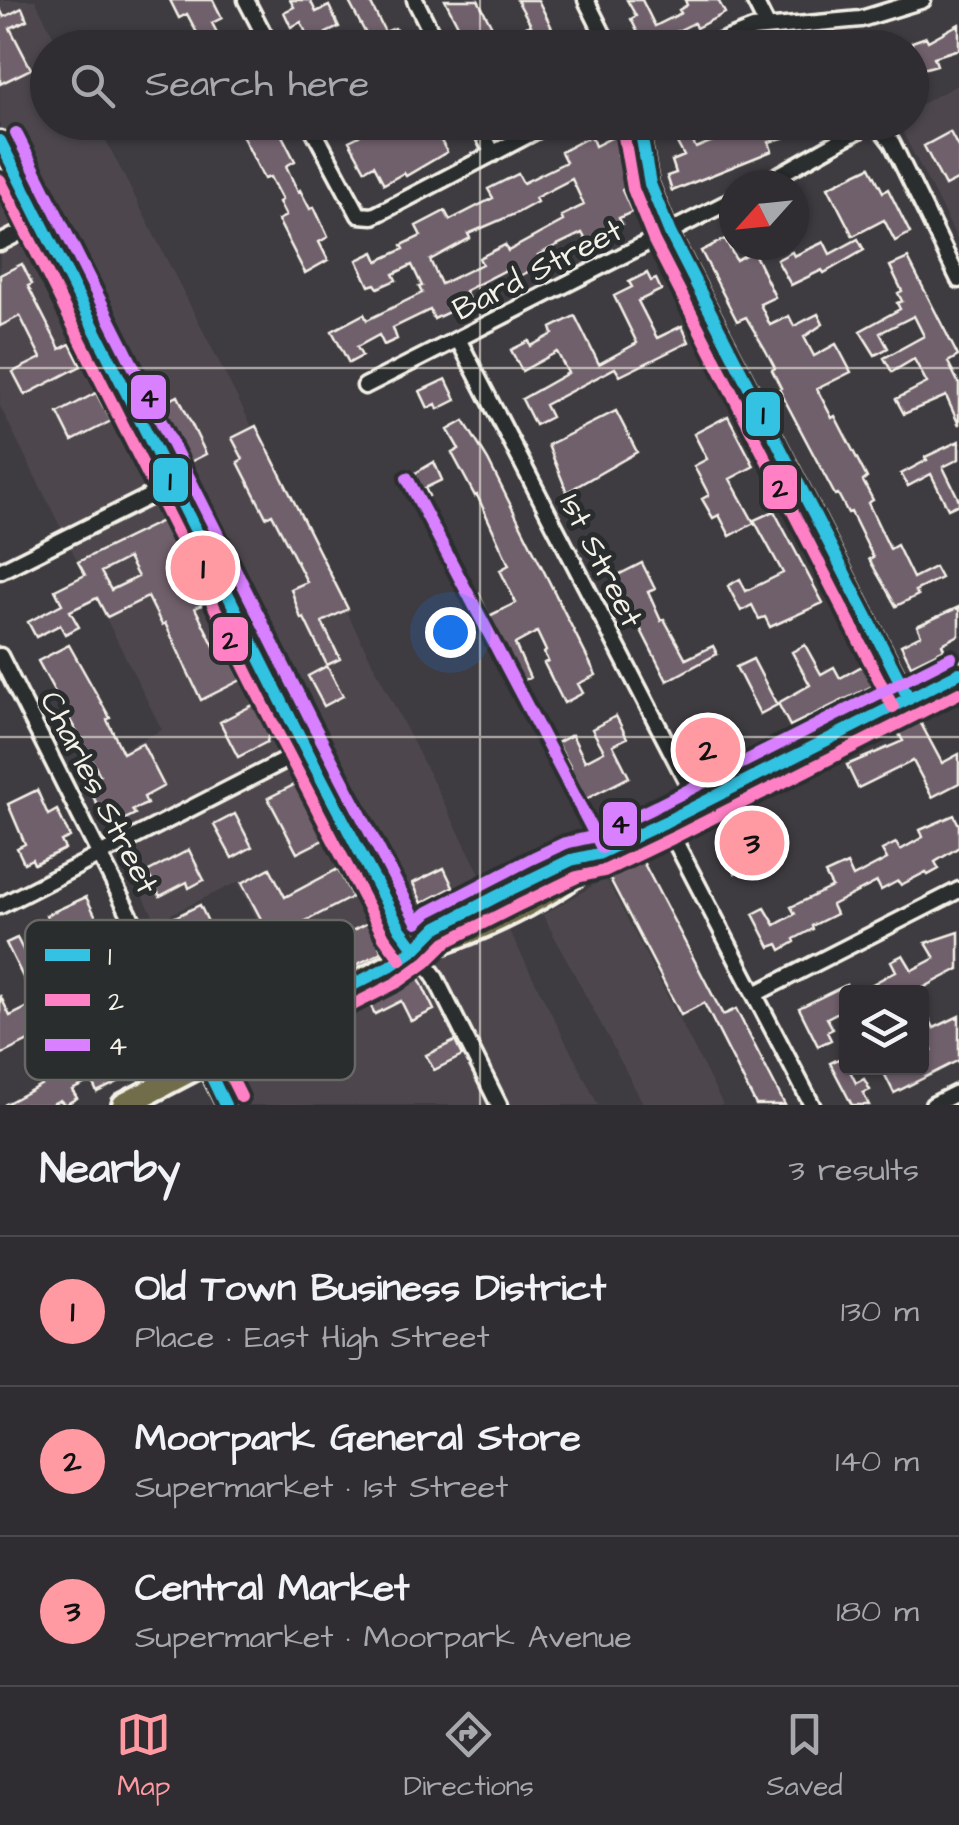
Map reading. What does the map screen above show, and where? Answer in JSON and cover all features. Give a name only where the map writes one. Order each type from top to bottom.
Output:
[{"type":"main road","points":[[355,984],[416,949],[444,943],[532,900],[579,874],[598,854],[959,673]]},
{"type":"main road","points":[[124,1105],[169,1080]]},
{"type":"street","points":[[246,0],[262,30]]},
{"type":"street","points":[[414,0],[430,30]]},
{"type":"street","points":[[586,0],[601,30]]},
{"type":"street","points":[[754,0],[767,26]]},
{"type":"street","points":[[751,30],[862,19],[923,0]]},
{"type":"street","points":[[319,140],[359,215],[373,216],[519,140]]},
{"type":"street","points":[[485,140],[492,154]]},
{"type":"street","points":[[642,140],[650,184],[670,232],[909,699]]},
{"type":"street","points":[[787,170],[840,140]]},
{"type":"street","points":[[889,140],[959,280]]},
{"type":"street","points":[[0,141],[307,749],[400,928],[434,975],[499,1105]]},
{"type":"street","name":"Bard Street","points":[[365,386],[719,207]]},
{"type":"street","points":[[0,243],[41,222]]},
{"type":"street","name":"1st Street","points":[[458,339],[699,805]]},
{"type":"street","points":[[0,571],[172,485]]},
{"type":"street","name":"Charles Street","points":[[0,656],[134,920]]},
{"type":"street","points":[[0,906],[307,749]]},
{"type":"street","points":[[665,822],[812,1105]]},
{"type":"street","points":[[756,994],[959,890]]},
{"type":"street","name":"Charles Street","points":[[213,1080],[225,1105]]},
{"type":"street","points":[[933,1105],[959,1092]]},
{"type":"shaded area","points":[[0,0],[35,0],[50,30],[30,30],[30,140],[106,140],[598,1105],[239,1105],[230,1080],[355,1080],[355,920],[257,920],[238,882],[155,920],[79,770],[162,730],[0,406]]},
{"type":"shaded area","points":[[959,84],[959,242],[907,140],[929,140],[929,100]]},
{"type":"shaded area","points":[[606,878],[723,1105],[644,1105],[543,915]]},
{"type":"building","points":[[170,0],[213,0],[222,18],[212,23],[216,30],[195,30],[187,14],[179,18]]},
{"type":"building","points":[[290,0],[310,0],[316,12],[329,6],[339,27],[305,30],[301,22],[291,27],[284,12],[294,7]]},
{"type":"building","points":[[348,0],[369,0],[384,30],[364,30]]},
{"type":"building","points":[[445,0],[478,0],[494,30],[473,30],[471,26],[460,30]]},
{"type":"building","points":[[517,0],[538,0],[553,30],[527,30],[531,25]]},
{"type":"building","points":[[627,0],[642,0],[655,26],[681,13],[679,10],[687,5],[685,0],[718,0],[725,13],[696,28],[694,23],[680,30],[636,30],[631,19],[636,16]]},
{"type":"building","points":[[22,8],[27,20],[10,28],[30,69],[0,84],[0,9],[4,17]]},
{"type":"building","points":[[959,24],[959,49],[934,57],[937,65],[929,67],[929,40]]},
{"type":"building","points":[[950,132],[959,149],[959,179],[945,186],[924,146]]},
{"type":"building","points":[[244,140],[284,140],[295,161],[286,166],[298,192],[310,209],[314,207],[328,237],[319,242],[328,260],[305,273],[278,220],[286,216],[279,202],[282,200],[270,177],[264,179]]},
{"type":"building","points":[[441,140],[447,152],[384,184],[374,165],[365,170],[349,141]]},
{"type":"building","points":[[584,140],[593,140],[595,146],[617,140],[623,153],[618,155],[632,184],[622,190],[632,212],[619,218],[622,224],[587,242],[582,233],[557,245],[538,255],[543,264],[514,279],[508,269],[465,291],[470,302],[434,319],[430,310],[393,328],[397,339],[384,345],[379,335],[357,347],[362,356],[349,363],[332,331],[364,314],[367,320],[422,293],[412,265],[393,274],[396,280],[378,288],[375,284],[369,286],[357,260],[374,252],[378,261],[404,249],[402,245],[421,236],[416,226],[445,211],[450,220],[493,198],[488,189],[518,174],[523,183],[566,162],[561,152]],"holes":[[[572,179],[584,205],[561,216],[563,221],[508,251],[505,245],[479,258],[482,264],[441,284],[430,260],[470,238],[468,234],[517,213],[537,202],[535,198]]]},
{"type":"building","points":[[676,140],[692,140],[696,148],[715,140],[776,140],[769,142],[772,151],[672,191],[667,176],[676,173],[672,161],[684,156]]},
{"type":"building","points":[[870,167],[883,192],[888,189],[910,233],[895,241],[884,220],[853,236],[828,187]]},
{"type":"building","points":[[858,239],[864,250],[824,273],[822,270],[791,285],[777,260],[809,260],[809,249],[824,242],[830,254]]},
{"type":"building","points":[[719,242],[719,260],[757,260],[775,297],[760,304],[770,325],[789,316],[794,326],[818,314],[823,324],[804,337],[814,356],[836,344],[851,372],[817,389],[867,478],[863,481],[873,500],[868,503],[890,549],[897,545],[913,578],[935,567],[941,578],[915,591],[918,595],[896,606],[869,559],[873,557],[851,512],[835,495],[779,389],[772,370],[775,368],[765,349],[746,317],[737,321],[701,251]]},
{"type":"building","points":[[908,258],[958,356],[948,362],[959,384],[959,425],[946,396],[904,414],[896,399],[927,383],[914,359],[892,372],[884,358],[924,336],[914,316],[880,333],[888,348],[875,355],[860,331],[900,309],[898,293],[902,291],[890,266]]},
{"type":"building","points":[[22,264],[32,284],[28,286],[60,349],[70,344],[81,366],[25,395],[13,372],[41,358],[20,316],[0,326],[0,275]]},
{"type":"building","points":[[647,273],[651,281],[656,279],[661,290],[638,301],[657,338],[682,326],[689,342],[620,376],[615,368],[545,405],[551,417],[535,425],[522,399],[568,373],[557,352],[522,371],[511,350],[529,341],[531,346],[553,334],[551,328],[575,316],[599,364],[637,343],[614,296]]},
{"type":"building","points":[[446,379],[456,400],[438,409],[436,404],[428,408],[420,391]]},
{"type":"building","points":[[96,393],[111,421],[72,441],[58,413]]},
{"type":"building","points":[[178,396],[206,454],[188,463],[160,405]]},
{"type":"building","points":[[616,411],[637,452],[567,492],[548,445]]},
{"type":"building","points":[[728,416],[754,466],[730,479],[754,523],[730,536],[719,515],[713,518],[702,499],[709,495],[694,466],[707,459],[694,434]]},
{"type":"building","points":[[464,421],[488,460],[596,675],[578,684],[583,693],[564,703],[544,663],[548,661],[546,651],[537,632],[515,644],[530,678],[516,682],[509,659],[506,661],[490,629],[482,633],[466,600],[479,594],[489,616],[516,603],[500,570],[509,565],[477,495],[452,453],[459,449],[448,430]]},
{"type":"building","points":[[256,426],[348,609],[322,622],[340,659],[327,665],[304,618],[301,619],[291,589],[307,582],[272,514],[266,517],[238,462],[243,459],[232,438]]},
{"type":"building","points":[[959,441],[959,459],[943,467],[959,500],[959,504],[948,509],[931,474],[908,486],[901,474]]},
{"type":"building","points":[[434,462],[442,480],[425,488],[429,496],[418,501],[407,478]]},
{"type":"building","points":[[774,511],[823,603],[770,627],[765,617],[759,619],[752,605],[741,611],[728,586],[740,579],[746,591],[783,573],[754,520]]},
{"type":"building","points":[[162,521],[204,604],[195,608],[222,662],[230,658],[241,680],[201,700],[165,623],[162,625],[148,597],[107,617],[97,598],[70,611],[79,627],[65,634],[60,625],[36,637],[28,622],[62,604],[55,590],[85,575],[78,562]],"holes":[[[128,558],[138,577],[111,590],[101,572]]]},
{"type":"building","points":[[642,563],[655,589],[648,592],[661,621],[664,619],[686,659],[713,646],[717,654],[667,681],[614,577]]},
{"type":"building","points":[[959,607],[959,635],[942,644],[944,649],[911,665],[901,645],[921,635],[917,626]]},
{"type":"building","points":[[69,645],[110,718],[107,720],[123,753],[142,743],[164,786],[144,797],[147,804],[132,810],[135,814],[109,827],[86,783],[100,775],[38,661]]},
{"type":"building","points":[[805,645],[821,674],[834,667],[840,678],[864,665],[875,685],[790,726],[778,703],[810,685],[792,652]]},
{"type":"building","points":[[753,659],[777,705],[760,714],[736,667]]},
{"type":"building","points":[[327,666],[343,696],[324,706],[308,676]]},
{"type":"building","points":[[255,704],[269,731],[267,742],[238,757],[220,722]]},
{"type":"building","points":[[616,716],[627,738],[613,745],[629,777],[574,805],[558,775],[571,768],[557,743],[572,735],[585,761],[604,751],[592,729]]},
{"type":"building","points":[[918,718],[942,763],[959,754],[959,783],[932,797],[913,761],[858,788],[847,765],[903,741],[896,729]]},
{"type":"building","points":[[709,722],[732,766],[707,779],[684,735]]},
{"type":"building","points":[[296,784],[325,839],[297,853],[268,798]]},
{"type":"building","points":[[37,790],[48,815],[57,810],[70,837],[61,841],[65,849],[34,864],[32,859],[24,863],[17,848],[25,844],[8,804]]},
{"type":"building","points":[[235,814],[252,847],[232,858],[214,825]]},
{"type":"building","points":[[954,815],[959,825],[959,847],[935,862],[939,869],[881,890],[877,882],[832,905],[836,914],[812,926],[795,942],[781,950],[778,944],[770,947],[753,914],[765,908],[775,925],[795,914],[791,907],[832,887],[825,874],[847,864],[853,877],[887,859],[882,850],[896,843],[900,850],[923,837],[920,830]]},
{"type":"building","points":[[766,822],[780,849],[735,873],[721,846]]},
{"type":"building","points":[[189,850],[204,880],[189,888],[187,882],[160,896],[147,872]]},
{"type":"building","points":[[640,856],[723,1015],[736,1009],[785,1105],[756,1105],[704,1003],[681,1015],[607,873]]},
{"type":"building","points":[[270,868],[285,897],[338,869],[352,897],[308,920],[259,920],[242,883]]},
{"type":"building","points":[[444,868],[453,887],[422,903],[413,883]]},
{"type":"building","points":[[86,897],[98,920],[48,920],[46,915]]},
{"type":"building","points":[[200,905],[207,920],[169,920]]},
{"type":"building","points":[[368,923],[382,952],[355,965],[355,929]]},
{"type":"building","points":[[959,932],[959,969],[928,985],[871,985],[896,971],[891,961],[903,955],[912,970],[935,958],[926,943]]},
{"type":"building","points":[[17,938],[25,954],[25,981],[6,943]]},
{"type":"building","points":[[418,976],[434,1010],[411,1021],[401,1001],[375,1014],[368,1001]]},
{"type":"building","points":[[839,988],[839,1012],[827,1018],[833,1029],[827,1032],[831,1040],[818,1046],[799,1008]]},
{"type":"building","points":[[0,995],[10,1016],[25,1008],[25,1043],[0,1055]]},
{"type":"building","points":[[959,1016],[959,1060],[894,1093],[885,1075],[929,1075],[929,1018],[934,1028]]},
{"type":"building","points":[[455,1041],[462,1056],[434,1070],[426,1055]]},
{"type":"building","points":[[839,1059],[839,1075],[852,1075],[856,1083],[864,1079],[870,1090],[863,1093],[869,1105],[852,1105],[830,1063]]},
{"type":"building","points":[[50,1080],[90,1081],[72,1090],[77,1098],[65,1105],[60,1100],[50,1105],[4,1105]]},
{"type":"building","points":[[91,1080],[122,1080],[97,1092]]},
{"type":"transit line","name":"4","points":[[16,133],[417,922],[428,912],[533,858],[565,843],[592,837],[657,806],[951,657]]},
{"type":"transit line","name":"2","points":[[625,140],[633,189],[654,241],[893,707]]},
{"type":"transit line","name":"1","points":[[642,140],[650,184],[670,233],[909,699]]},
{"type":"transit line","name":"1","points":[[0,141],[295,728],[400,929],[415,949]]},
{"type":"transit line","name":"2","points":[[0,180],[279,736],[384,937],[401,960]]},
{"type":"transit line","name":"4","points":[[407,478],[602,848]]},
{"type":"transit line","name":"1","points":[[355,984],[415,949],[436,928],[509,890],[665,822],[959,673]]},
{"type":"transit line","name":"2","points":[[355,1004],[398,982],[446,942],[577,877],[604,871],[673,838],[959,693]]},
{"type":"transit line","name":"1","points":[[213,1080],[225,1105]]},
{"type":"transit line","name":"2","points":[[232,1080],[241,1097]]},
{"type":"place","name":"Old Town Business District","points":[[203,568]]},
{"type":"place","name":"Moorpark General Store","points":[[708,750]]},
{"type":"place","name":"Central Market","points":[[752,843]]}]
